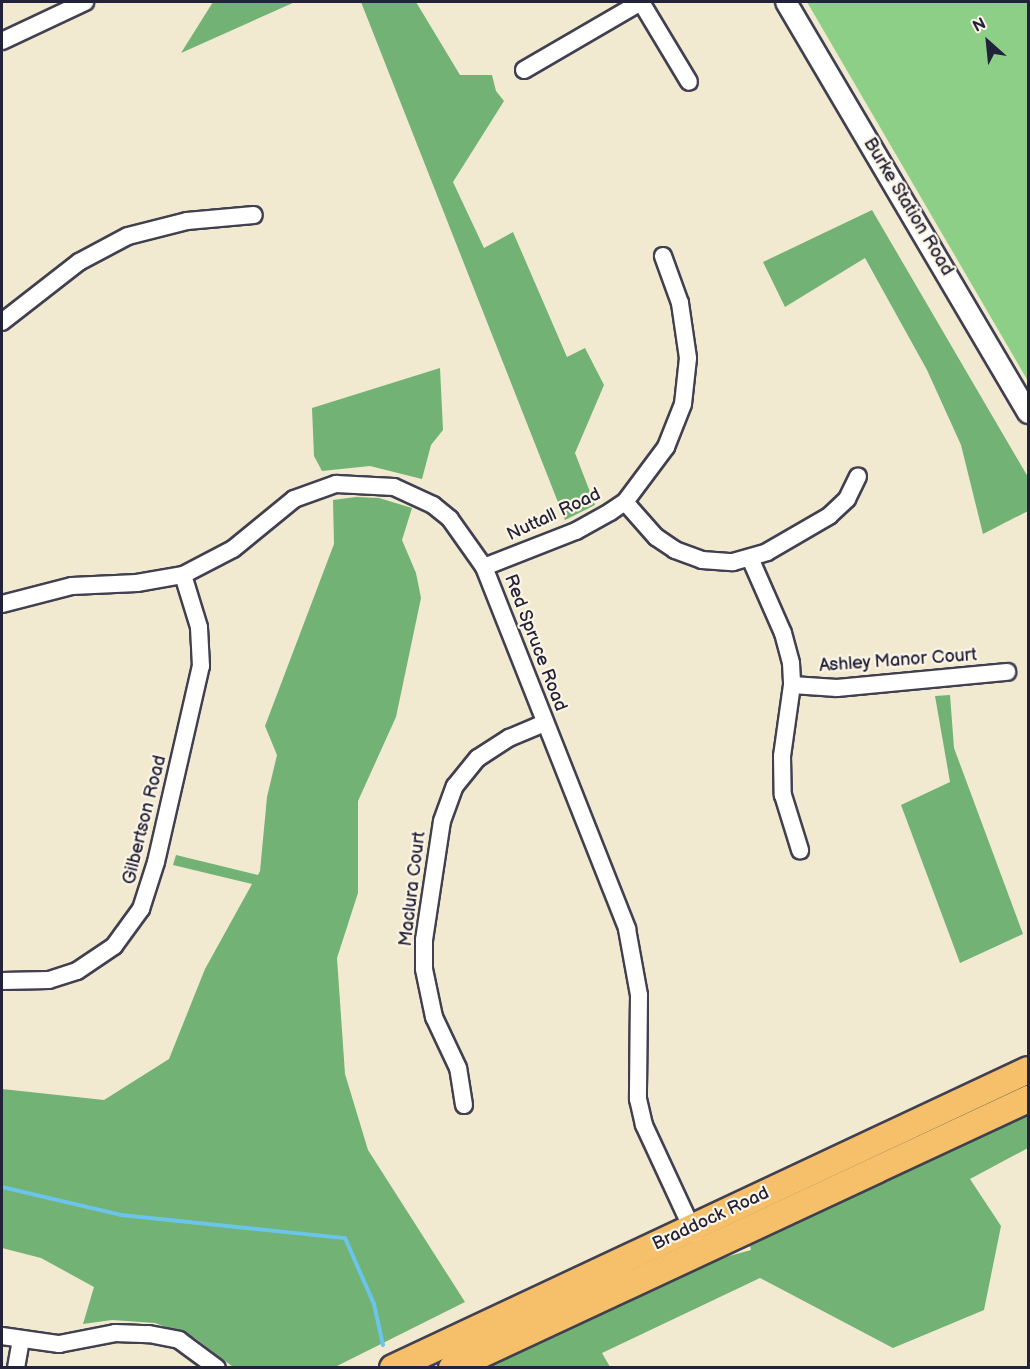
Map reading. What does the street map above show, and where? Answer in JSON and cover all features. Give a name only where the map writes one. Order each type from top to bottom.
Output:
[{"type":"main road","name":"Braddock Road","points":[[393,1368],[1029,1070]]},
{"type":"main road","name":"Braddock Road","points":[[452,1368],[1029,1099]]},
{"type":"street","points":[[2,41],[85,2]]},
{"type":"street","points":[[524,70],[641,2],[689,82]]},
{"type":"street","name":"Burke Station Road","points":[[786,2],[1029,413]]},
{"type":"street","points":[[2,321],[80,262],[128,236],[187,221],[254,215]]},
{"type":"street","name":"Nuttall Road","points":[[484,567],[576,531],[625,502],[666,447],[686,388],[686,329],[663,256]]},
{"type":"street","points":[[625,502],[656,537],[675,550],[716,562],[750,558],[829,516],[847,499],[858,476]]},
{"type":"street","name":"Red Spruce Road","points":[[2,604],[72,586],[137,584],[183,575],[233,549],[294,499],[322,487],[353,483],[394,487],[433,505],[463,533],[484,567],[632,946],[639,995],[638,1099],[648,1134],[702,1251]]},
{"type":"street","points":[[750,558],[783,633],[792,685],[782,756],[783,795],[800,850]]},
{"type":"street","name":"Gilbertson Road","points":[[2,981],[49,980],[77,971],[114,946],[141,909],[156,861],[201,666],[199,627],[183,575]]},
{"type":"street","name":"Ashley Manor Court","points":[[792,685],[837,688],[1007,672]]},
{"type":"street","name":"Maclura Court","points":[[464,1106],[458,1068],[434,1017],[424,969],[424,940],[442,821],[455,786],[478,758],[509,738],[545,723]]},
{"type":"street","points":[[2,1336],[21,1341],[59,1344],[114,1333],[149,1334],[178,1340],[217,1368]]},
{"type":"street","points":[[16,1368],[21,1341]]},
{"type":"green space","points":[[213,2],[295,2],[181,53]]},
{"type":"green space","points":[[361,2],[416,2],[460,75],[492,75],[496,91],[504,101],[453,182],[484,248],[513,232],[567,357],[585,348],[604,385],[575,453],[595,505],[565,520]]},
{"type":"green space","points":[[807,2],[1028,2],[1028,381]]},
{"type":"green space","points":[[872,210],[1028,477],[1028,511],[983,534],[961,445],[927,370],[865,258],[785,307],[763,262]]},
{"type":"green space","points":[[440,368],[443,430],[431,445],[422,479],[370,466],[322,471],[314,456],[312,408]]},
{"type":"green space","points":[[356,497],[379,498],[412,508],[402,540],[416,573],[421,598],[396,717],[358,801],[358,893],[337,958],[345,1074],[368,1150],[465,1302],[335,1367],[233,1367],[195,1338],[155,1323],[112,1320],[83,1324],[94,1287],[41,1258],[2,1248],[2,1089],[104,1100],[169,1059],[205,969],[252,884],[173,865],[176,855],[258,875],[267,797],[277,755],[265,726],[334,544],[333,500]]},
{"type":"green space","points":[[950,695],[954,748],[1023,934],[960,963],[901,805],[950,782],[935,696]]},
{"type":"green space","points":[[1028,1105],[1028,1148],[970,1179],[1001,1226],[984,1310],[893,1348],[760,1278],[602,1353],[610,1367],[468,1368],[689,1267],[751,1250],[750,1246],[769,1227]]},
{"type":"waterway","points":[[2,1187],[121,1215],[345,1238],[374,1304],[383,1345]]}]
